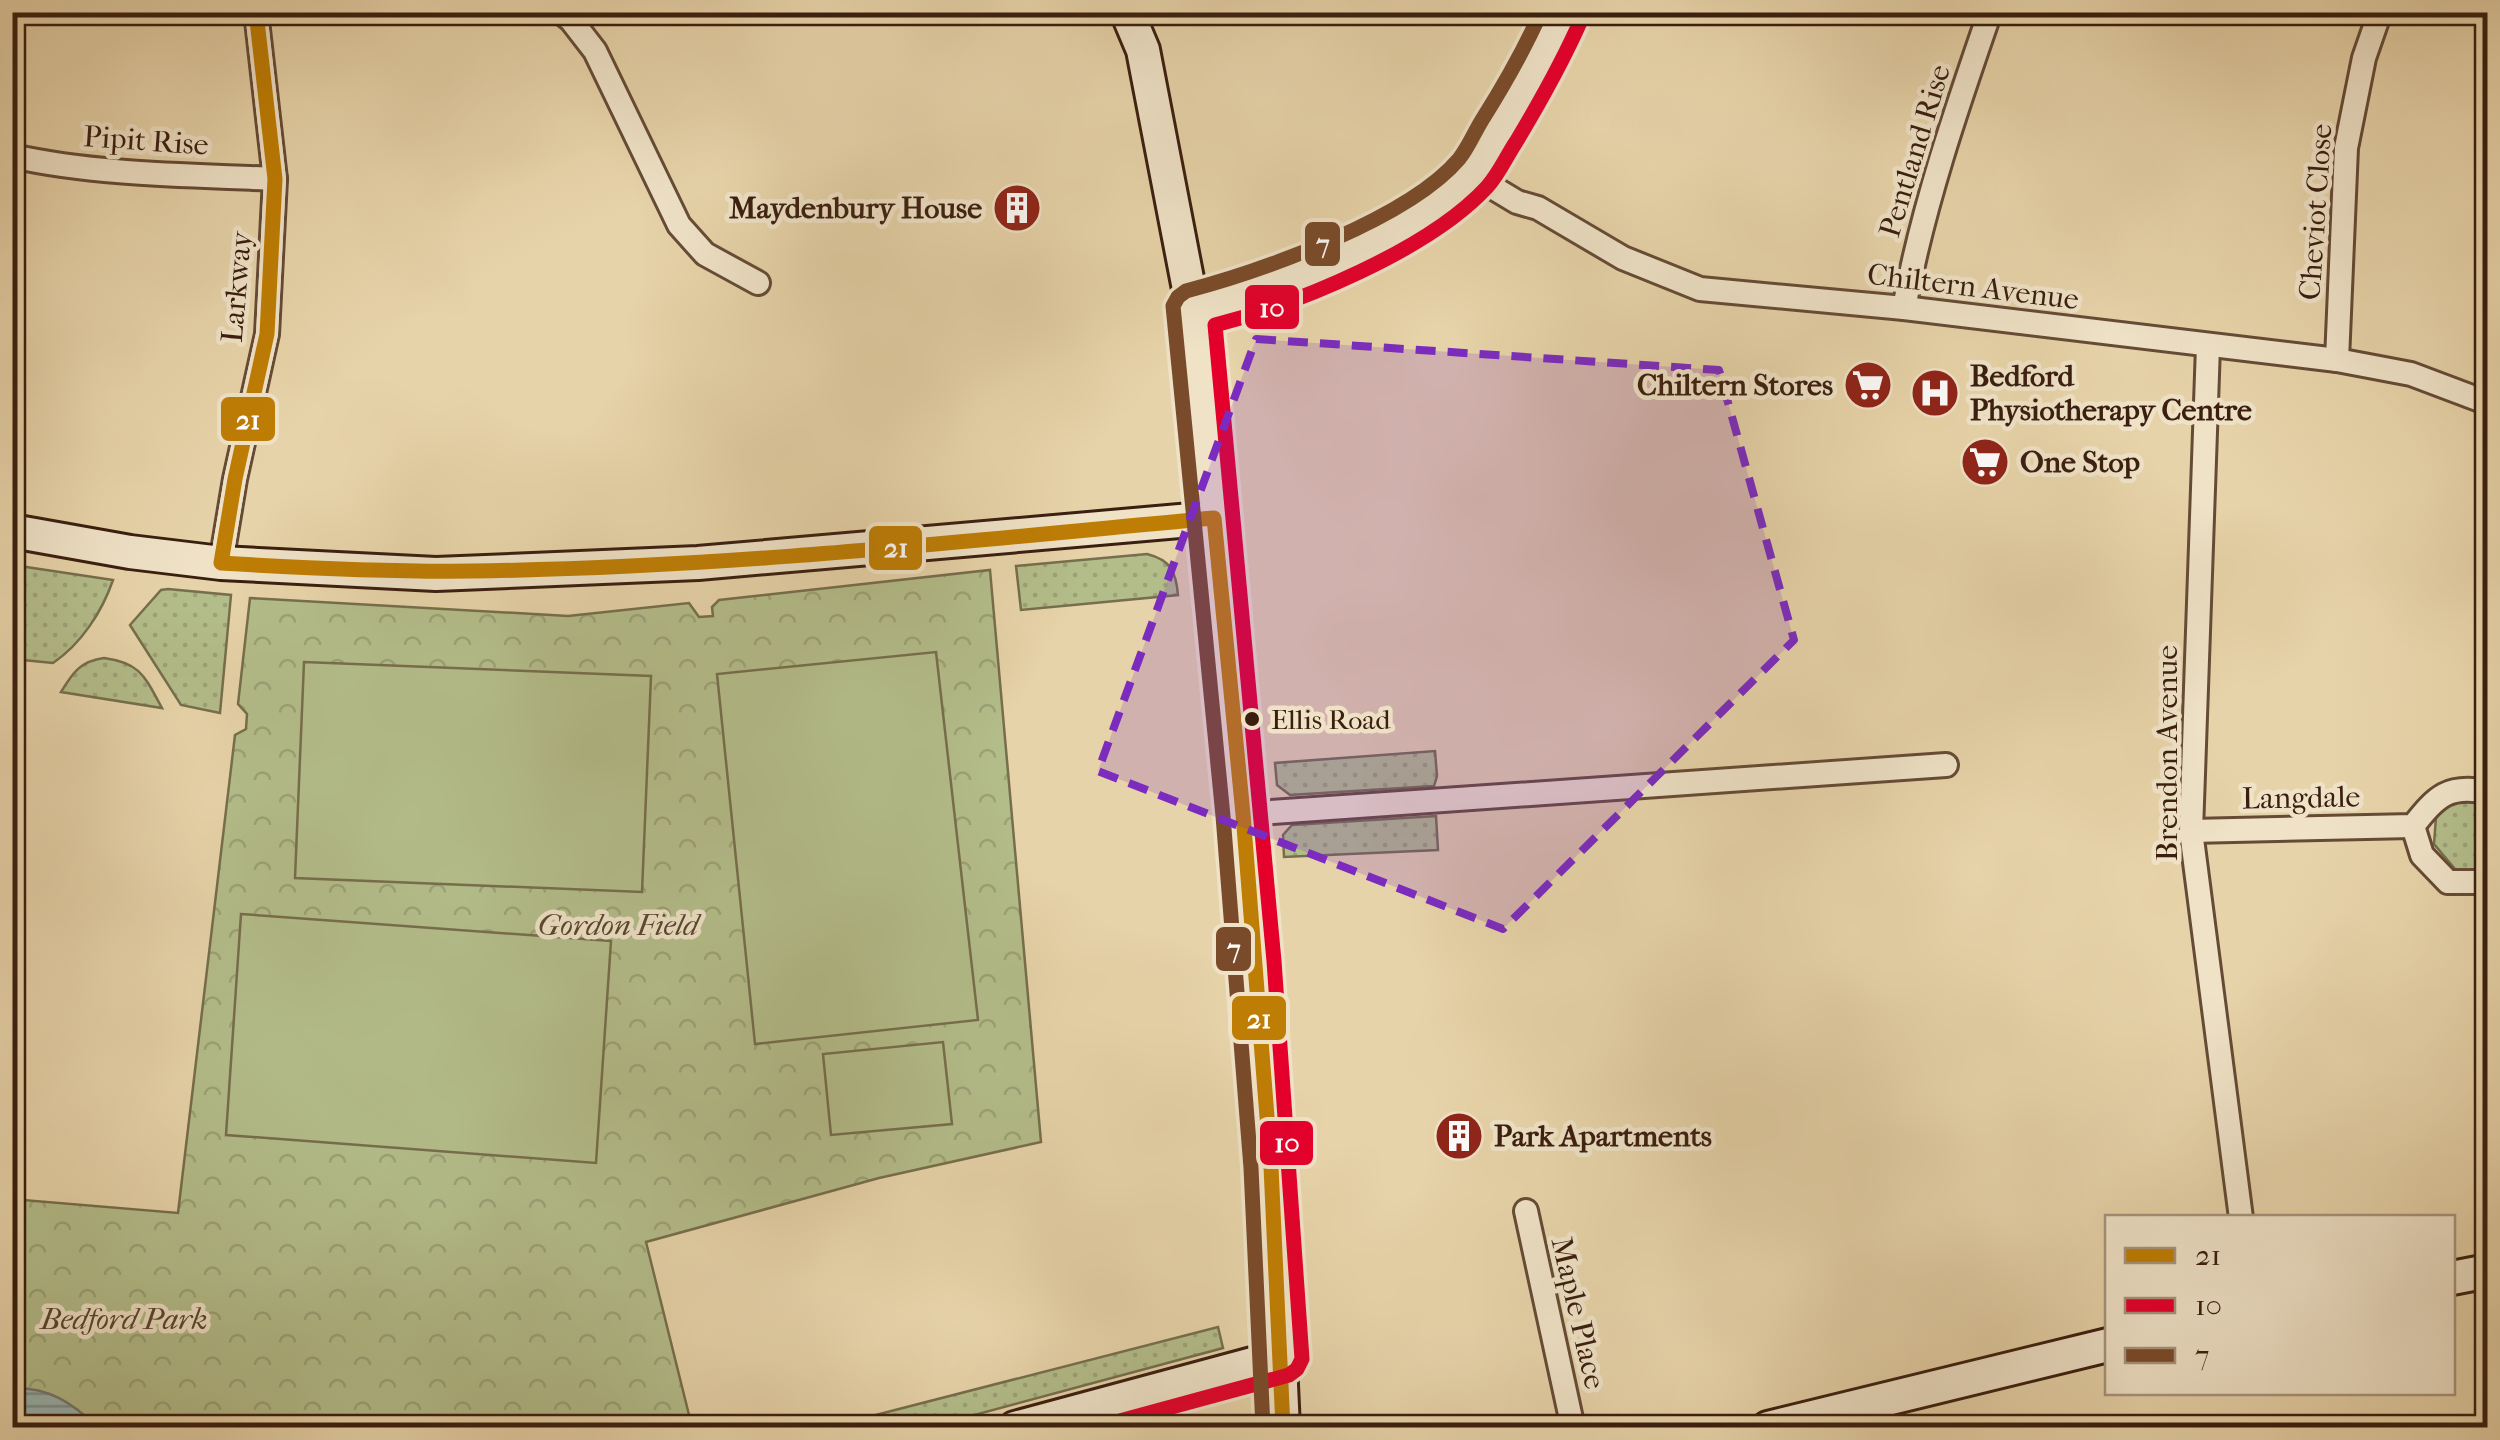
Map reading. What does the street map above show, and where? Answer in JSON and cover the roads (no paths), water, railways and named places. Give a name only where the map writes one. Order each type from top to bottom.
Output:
[{"type":"street","name":"Larkway","points":[[221,563],[267,334],[275,180],[256,12]]},
{"type":"street","points":[[560,12],[571,20],[595,52],[679,226],[705,254],[758,284]]},
{"type":"street","points":[[1127,12],[1143,50],[1192,310],[1242,814],[1271,1167],[1283,1428]]},
{"type":"street","points":[[1192,310],[1229,303],[1387,234],[1436,206],[1472,174],[1536,72],[1562,12]]},
{"type":"street","name":"Pentland Rise","points":[[1904,308],[1916,246],[1950,127],[1990,12]]},
{"type":"street","name":"Cheviot Close","points":[[2337,360],[2346,148],[2364,58],[2380,12]]},
{"type":"street","name":"Pipit Rise","points":[[12,156],[118,171],[275,180]]},
{"type":"street","name":"Chiltern Avenue","points":[[1472,174],[1623,258],[1700,289],[1904,308],[2337,360],[2411,374],[2488,402]]},
{"type":"street","name":"Brendon Avenue","points":[[2208,346],[2191,831],[2242,1215]]},
{"type":"street","points":[[12,531],[221,563],[436,574],[698,563],[1214,518]]},
{"type":"street","points":[[1242,814],[1946,765]]},
{"type":"street","points":[[2488,792],[2462,788],[2433,801],[2413,826],[2422,854],[2448,882],[2488,882]]},
{"type":"street","name":"Langdale","points":[[2191,831],[2413,826]]},
{"type":"street","name":"Maple Place","points":[[1526,1211],[1573,1428]]},
{"type":"street","points":[[2455,1277],[2488,1271]]},
{"type":"street","points":[[1768,1428],[2105,1346]]},
{"type":"street","points":[[1015,1428],[1282,1356]]},
{"type":"water","points":[[13,1388],[38,1390],[59,1398],[97,1427],[13,1427]]},
{"type":"place","name":"Maydenbury House","points":[[1017,208]]},
{"type":"place","name":"Chiltern Stores","points":[[1868,385]]},
{"type":"place","name":"Bedford Physiotherapy Centre","points":[[1935,393]]},
{"type":"place","name":"One Stop","points":[[1985,462]]},
{"type":"place","name":"Ellis Road","points":[[1252,719]]},
{"type":"place","name":"Park Apartments","points":[[1459,1136]]},
{"type":"park label","name":"Gordon Field","points":[[618,925]]},
{"type":"park label","name":"Bedford Park","points":[[124,1319]]}]
